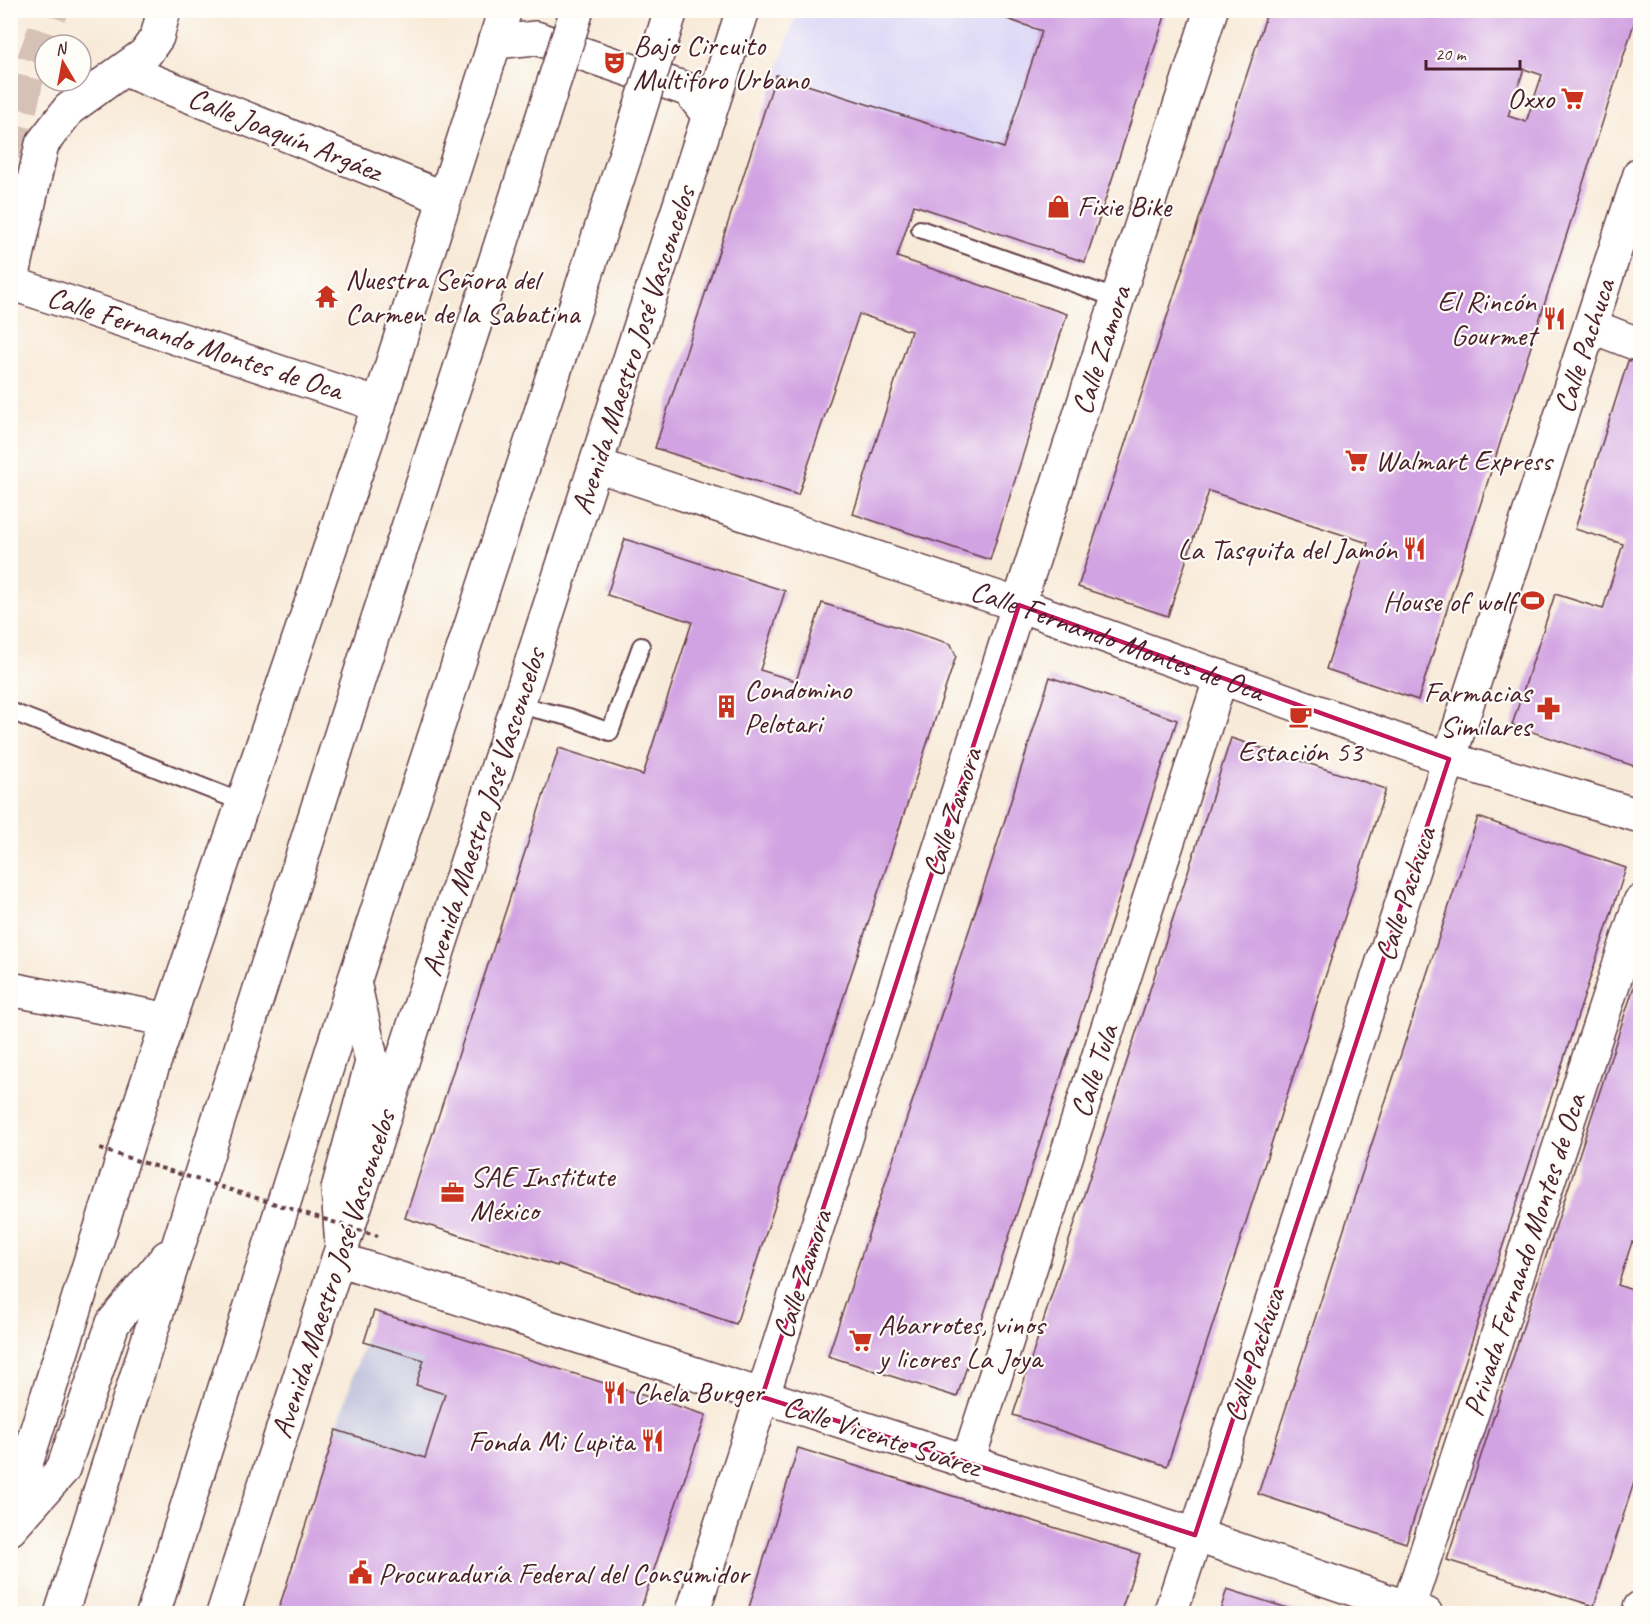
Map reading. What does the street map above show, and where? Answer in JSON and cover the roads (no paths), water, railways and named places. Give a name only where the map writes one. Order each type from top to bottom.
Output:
[{"type":"main road","points":[[11,284],[42,144],[69,109],[145,54],[157,37],[164,10]]},
{"type":"main road","points":[[10,1514],[169,1020],[379,405],[504,10]]},
{"type":"main road","points":[[60,1614],[373,633],[577,10]]},
{"type":"main road","points":[[153,1614],[354,982],[671,10]]},
{"type":"main road","name":"Avenida Maestro José Vasconcelos","points":[[223,1614],[743,10]]},
{"type":"main road","name":"Calle Zamora","points":[[692,1614],[1211,10]]},
{"type":"main road","points":[[494,42],[536,38],[689,90],[708,116]]},
{"type":"main road","name":"Calle Joaquín Argáez","points":[[125,70],[444,198]]},
{"type":"main road","name":"Calle Pachuca","points":[[1170,1614],[1641,174]]},
{"type":"main road","name":"Calle Fernando Montes de Oca","points":[[11,284],[379,405]]},
{"type":"main road","points":[[1591,326],[1641,345]]},
{"type":"main road","name":"Calle Fernando Montes de Oca","points":[[596,465],[1019,605],[1449,759],[1641,816]]},
{"type":"main road","name":"Calle Tula","points":[[967,1464],[1221,677]]},
{"type":"main road","name":"Privada Fernando Montes de Oca","points":[[1405,1610],[1641,903]]},
{"type":"main road","points":[[340,1253],[338,1189],[372,1062],[354,982]]},
{"type":"main road","points":[[10,989],[169,1020]]},
{"type":"main road","points":[[10,1529],[63,1469],[113,1323],[179,1242]]},
{"type":"main road","name":"Calle Vicente Suárez","points":[[340,1253],[762,1397],[1195,1535],[1405,1610]]},
{"type":"main road","points":[[1639,1614],[1641,1608]]},
{"type":"lane","points":[[920,229],[1118,299]]},
{"type":"lane","points":[[518,705],[568,717],[610,732],[641,646]]},
{"type":"lane","points":[[10,711],[244,803]]},
{"type":"tunnel","points":[[10,157],[28,75],[52,10]]},
{"type":"place","name":"Bajo Circuito Multiforo Urbano","points":[[615,62]]},
{"type":"place","name":"Oxxo","points":[[1572,98]]},
{"type":"place","name":"Fixie Bike","points":[[1059,206]]},
{"type":"place","name":"Nuestra Señora del Carmen de la Sabatina","points":[[327,296]]},
{"type":"place","name":"El Rincón Gourmet","points":[[1554,318]]},
{"type":"place","name":"Walmart Express","points":[[1357,460]]},
{"type":"place","name":"La Tasquita del Jamón","points":[[1415,549]]},
{"type":"place","name":"House of wolf","points":[[1533,601]]},
{"type":"place","name":"Condomino Pelotari","points":[[726,706]]},
{"type":"place","name":"Farmacias Similares","points":[[1549,709]]},
{"type":"place","name":"Estación 53","points":[[1300,717]]},
{"type":"place","name":"SAE Institute México","points":[[452,1193]]},
{"type":"place","name":"Abarrotes, vinos y licores La Joya","points":[[860,1341]]},
{"type":"place","name":"Chela Burger","points":[[615,1392]]},
{"type":"place","name":"Fonda Mi Lupita","points":[[652,1441]]},
{"type":"place","name":"Procuraduría Federal del Consumidor","points":[[360,1573]]}]
